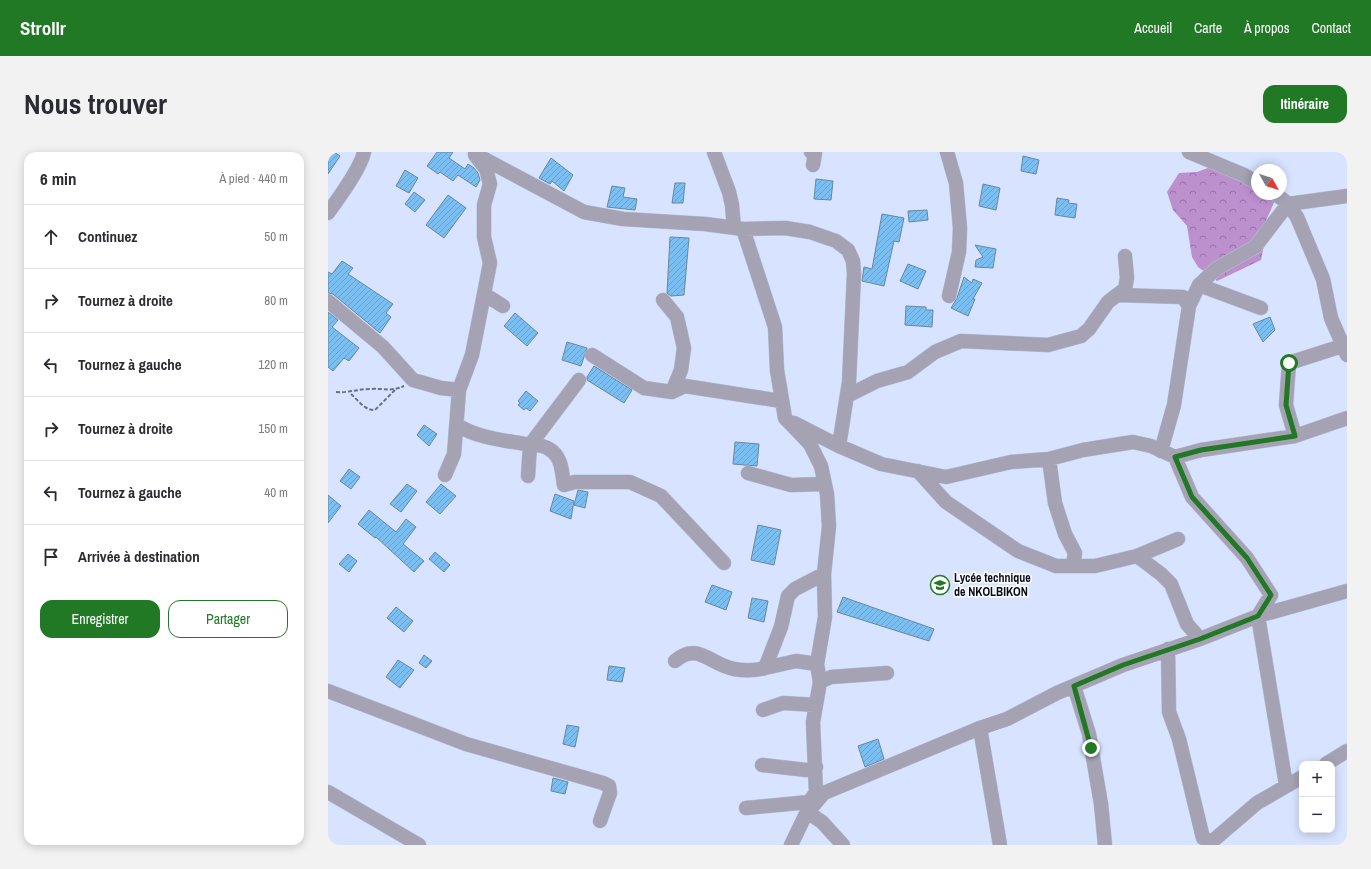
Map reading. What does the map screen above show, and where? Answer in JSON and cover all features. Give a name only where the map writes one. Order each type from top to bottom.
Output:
[{"type":"street","points":[[328,213],[350,181],[363,158],[364,152]]},
{"type":"street","points":[[714,152],[729,192],[738,228],[762,283],[774,327],[781,401],[785,418],[810,444],[821,466],[827,494],[829,526],[824,574],[825,617],[817,664],[820,682],[813,722],[816,794],[791,845]]},
{"type":"street","points":[[947,152],[956,183],[960,228],[959,252],[949,296]]},
{"type":"street","points":[[1189,152],[1206,156],[1251,179]]},
{"type":"street","points":[[473,153],[584,212],[623,219],[705,224],[738,228],[785,228],[810,232],[836,241],[848,250],[853,261],[854,274],[847,396],[839,446]]},
{"type":"street","points":[[445,475],[454,454],[459,390],[472,355],[490,263],[484,237],[484,205],[490,184],[486,169],[473,153]]},
{"type":"street","points":[[1161,451],[1174,405],[1188,306],[1199,285],[1216,269],[1255,247],[1288,204],[1347,196]]},
{"type":"street","points":[[1283,200],[1288,204],[1297,217],[1323,279],[1331,318],[1344,350],[1289,363],[1286,405],[1295,436]]},
{"type":"street","points":[[847,396],[877,381],[908,372],[935,352],[961,341],[1048,345],[1081,336],[1089,329],[1108,302],[1125,289],[1127,278],[1125,256]]},
{"type":"street","points":[[1199,285],[1261,308]]},
{"type":"street","points":[[484,294],[503,306]]},
{"type":"street","points":[[1117,296],[1183,296],[1188,306]]},
{"type":"street","points":[[663,300],[677,317],[684,348],[681,370],[672,392]]},
{"type":"street","points":[[328,301],[383,347],[414,380],[441,388],[459,390]]},
{"type":"street","points":[[592,354],[644,388],[672,392],[685,386],[781,401]]},
{"type":"street","points":[[528,476],[530,445],[579,380]]},
{"type":"street","points":[[785,418],[839,446],[881,464],[946,477],[1011,462],[1049,459],[1084,450],[1133,442],[1175,457],[1201,450],[1295,436],[1347,418]]},
{"type":"street","points":[[457,425],[467,432],[481,436],[530,445],[542,445],[553,451],[561,465],[564,485],[575,482],[630,482],[660,496],[724,563]]},
{"type":"street","points":[[1175,457],[1192,497],[1247,558],[1271,595],[1258,616],[1286,785]]},
{"type":"street","points":[[1049,459],[1055,503],[1065,534],[1075,553],[1073,566]]},
{"type":"street","points":[[918,471],[946,502],[1018,551],[1056,566],[1095,566],[1137,556],[1178,539]]},
{"type":"street","points":[[748,473],[791,485],[824,484]]},
{"type":"street","points":[[1137,556],[1161,574],[1171,584],[1187,624],[1200,639]]},
{"type":"street","points":[[765,668],[781,627],[788,596],[796,588],[824,574]]},
{"type":"street","points":[[808,812],[824,794],[980,728],[1007,719],[1057,693],[1123,665],[1200,639],[1258,616],[1347,591]]},
{"type":"street","points":[[1168,649],[1169,712],[1179,739],[1203,838],[1210,844],[1257,803],[1299,778]]},
{"type":"street","points":[[675,661],[683,654],[694,652],[733,669],[755,671],[796,661],[817,664]]},
{"type":"street","points":[[820,682],[831,677],[887,673]]},
{"type":"street","points":[[1074,686],[1088,734],[1101,804],[1105,845]]},
{"type":"street","points":[[328,691],[466,744],[603,783],[609,786],[610,793],[600,821]]},
{"type":"street","points":[[763,710],[783,703],[816,705]]},
{"type":"street","points":[[980,728],[1000,845]]},
{"type":"street","points":[[1331,761],[1347,751]]},
{"type":"street","points":[[762,766],[806,770],[816,767]]},
{"type":"street","points":[[328,792],[419,845]]},
{"type":"street","points":[[746,808],[809,802],[816,794]]},
{"type":"street","points":[[808,812],[822,822],[843,845]]},
{"type":"path","points":[[351,393],[371,411],[375,410],[395,390],[414,380]]},
{"type":"path","points":[[336,392],[351,393],[370,389],[395,390]]},
{"type":"green space","points":[[1216,165],[1251,174],[1251,200],[1275,200],[1265,223],[1265,240],[1261,260],[1217,281],[1198,267],[1192,257],[1187,226],[1173,210],[1167,192],[1179,173],[1197,172]]},
{"type":"building","points":[[328,152],[334,152],[340,156],[328,174]]},
{"type":"building","points":[[437,152],[453,152],[449,158],[465,169],[468,164],[474,168],[478,173],[480,180],[476,187],[458,175],[453,181],[440,172],[438,174],[427,166]]},
{"type":"building","points":[[1023,156],[1039,160],[1036,174],[1021,171]]},
{"type":"building","points":[[551,158],[573,175],[564,191],[552,181],[550,184],[539,178]]},
{"type":"building","points":[[405,170],[418,178],[409,193],[396,186]]},
{"type":"building","points":[[816,179],[833,181],[831,200],[814,199]]},
{"type":"building","points":[[675,183],[685,183],[683,203],[672,203]]},
{"type":"building","points":[[983,184],[1000,188],[996,210],[979,206]]},
{"type":"building","points":[[612,186],[625,188],[623,197],[637,199],[635,210],[607,207]]},
{"type":"building","points":[[414,192],[425,200],[415,212],[405,204]]},
{"type":"building","points":[[448,195],[466,208],[444,238],[426,225]]},
{"type":"building","points":[[1057,198],[1069,200],[1068,203],[1077,204],[1075,218],[1055,215]]},
{"type":"building","points":[[927,210],[928,220],[909,222],[908,211]]},
{"type":"building","points":[[882,214],[904,218],[899,242],[894,241],[884,286],[862,281],[864,267],[872,269]]},
{"type":"building","points":[[670,237],[689,238],[684,295],[671,296],[667,293]]},
{"type":"building","points":[[975,245],[996,249],[993,268],[975,267],[976,260],[983,257]]},
{"type":"building","points":[[342,261],[353,268],[348,274],[393,304],[386,313],[391,317],[380,333],[333,294],[328,293],[328,272],[332,274]]},
{"type":"building","points":[[908,264],[926,271],[918,289],[900,281]]},
{"type":"building","points":[[964,277],[972,283],[973,279],[982,283],[973,299],[975,299],[968,316],[951,308],[957,298]]},
{"type":"building","points":[[906,306],[926,307],[926,310],[933,310],[932,327],[905,325]]},
{"type":"building","points":[[328,312],[338,320],[332,327],[359,348],[349,361],[344,358],[333,371],[328,367]]},
{"type":"building","points":[[515,313],[538,333],[527,346],[504,326]]},
{"type":"building","points":[[1270,317],[1275,330],[1263,342],[1253,324]]},
{"type":"building","points":[[567,342],[587,348],[581,366],[562,360]]},
{"type":"building","points":[[594,366],[632,390],[624,403],[587,380],[587,377]]},
{"type":"building","points":[[526,391],[538,401],[530,411],[526,408],[524,410],[518,405],[520,403],[518,401]]},
{"type":"building","points":[[424,425],[437,434],[429,446],[417,435]]},
{"type":"building","points":[[735,442],[759,444],[757,466],[733,464]]},
{"type":"building","points":[[349,469],[360,477],[351,489],[340,481]]},
{"type":"building","points":[[407,484],[417,491],[401,512],[390,504]]},
{"type":"building","points":[[441,484],[456,496],[440,514],[426,502]]},
{"type":"building","points":[[578,490],[588,492],[585,508],[574,505]]},
{"type":"building","points":[[555,494],[574,501],[571,519],[550,511]]},
{"type":"building","points":[[328,495],[341,506],[328,523]]},
{"type":"building","points":[[369,510],[396,532],[406,519],[416,527],[403,544],[424,561],[414,572],[376,537],[375,538],[358,524]]},
{"type":"building","points":[[758,525],[781,530],[774,565],[751,560]]},
{"type":"building","points":[[435,552],[450,565],[444,572],[429,559]]},
{"type":"building","points":[[348,554],[357,561],[349,572],[339,564]]},
{"type":"building","points":[[712,585],[732,592],[726,610],[705,602]]},
{"type":"building","points":[[843,597],[934,629],[929,641],[837,612]]},
{"type":"building","points":[[752,598],[768,601],[764,622],[748,618]]},
{"type":"building","points":[[396,607],[413,621],[404,632],[387,618]]},
{"type":"building","points":[[424,655],[432,661],[426,668],[419,663]]},
{"type":"building","points":[[398,660],[414,670],[400,688],[386,677]]},
{"type":"building","points":[[609,666],[625,668],[622,682],[607,680]]},
{"type":"building","points":[[567,725],[579,727],[575,747],[563,744]]},
{"type":"building","points":[[878,739],[884,759],[865,767],[858,746]]},
{"type":"building","points":[[553,778],[568,782],[565,794],[551,791]]},
{"type":"place","name":"Lycée technique de NKOLBIKON","points":[[940,585]]},
{"type":"route","points":[[1091,748],[1074,686],[1123,665],[1200,639],[1258,616],[1271,595],[1247,558],[1192,497],[1175,457],[1201,450],[1295,436],[1286,405],[1289,363]]}]
